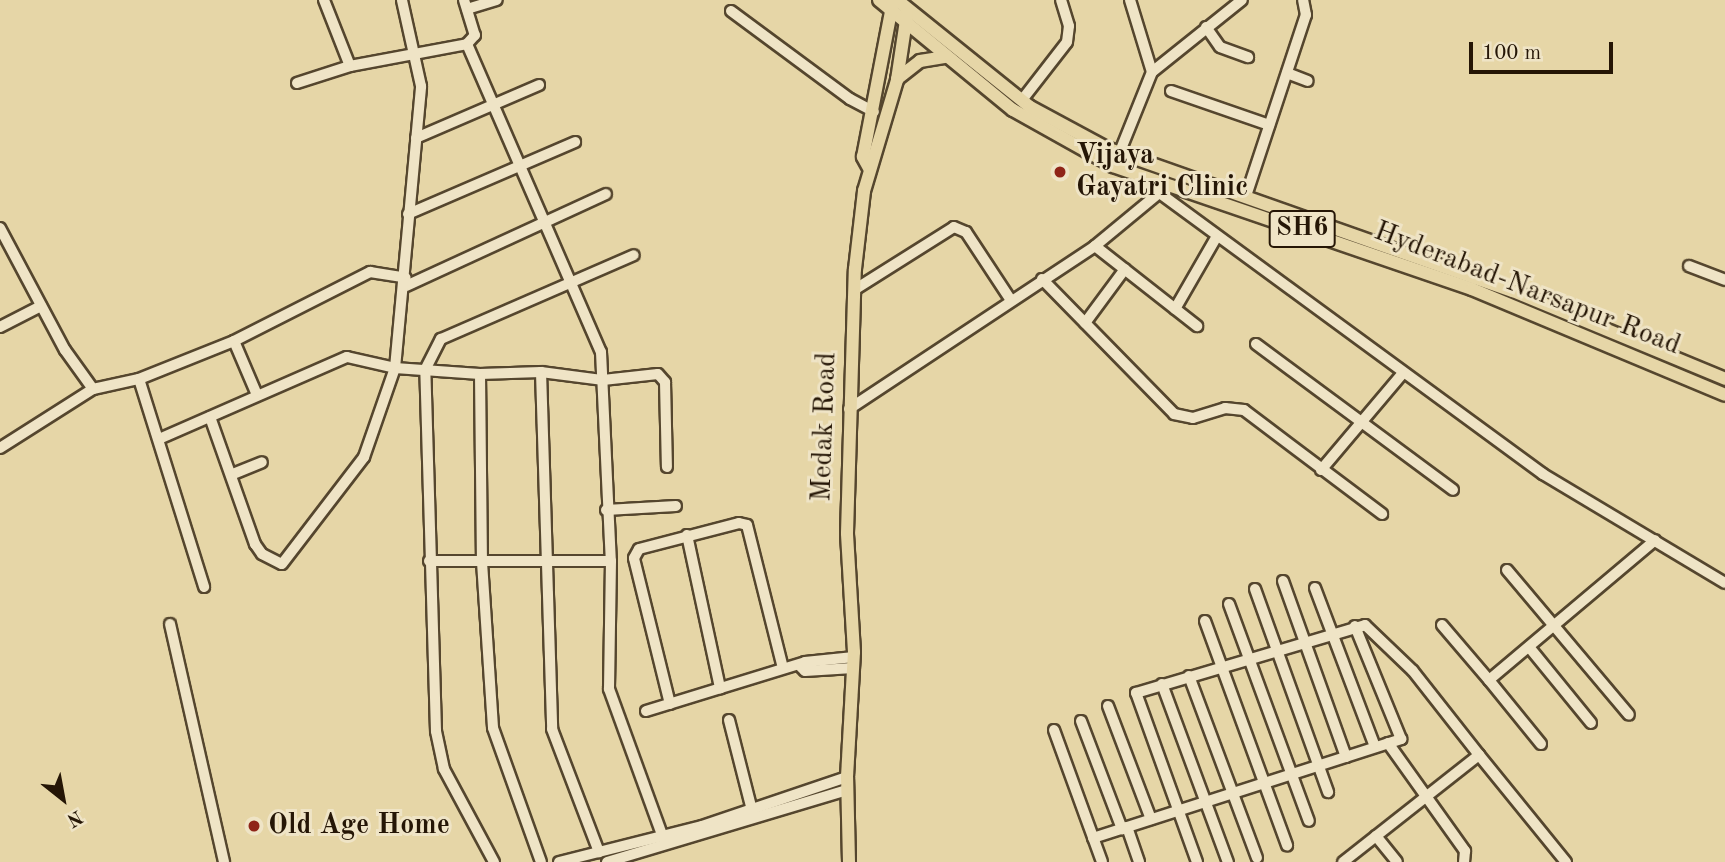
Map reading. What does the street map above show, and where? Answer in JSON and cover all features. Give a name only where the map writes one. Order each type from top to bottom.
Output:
[{"type":"main road","points":[[879,0],[908,9]]},
{"type":"main road","points":[[869,168],[863,157],[894,3]]},
{"type":"main road","name":"Hyderabad-Narsapur Road","points":[[908,9],[1022,100],[1119,153],[1513,291],[1725,379]]},
{"type":"main road","name":"Hyderabad-Narsapur Road","points":[[908,9],[946,57],[1052,135],[1135,172],[1472,289],[1725,395]]},
{"type":"main road","name":"Medak Road","points":[[849,862],[847,784],[853,663],[847,533],[854,290],[869,168],[877,158],[897,80],[908,9]]},
{"type":"main road","points":[[897,80],[920,61],[946,57]]},
{"type":"street","points":[[324,0],[351,66]]},
{"type":"street","points":[[210,417],[233,474],[257,548],[282,564],[364,457],[395,368],[406,282],[408,214],[421,86],[402,0]]},
{"type":"street","points":[[297,83],[351,66],[467,44],[475,36],[466,4],[497,0]]},
{"type":"street","points":[[1022,100],[1067,41],[1069,26],[1061,0]]},
{"type":"street","points":[[1129,0],[1152,72]]},
{"type":"street","points":[[1119,153],[1152,72],[1242,0]]},
{"type":"street","points":[[1246,196],[1306,15],[1303,0]]},
{"type":"street","points":[[731,10],[850,99],[874,111]]},
{"type":"street","points":[[1206,27],[1220,47],[1248,57]]},
{"type":"street","points":[[467,44],[601,352],[606,510],[611,561],[609,689],[663,837]]},
{"type":"street","points":[[1287,73],[1308,81]]},
{"type":"street","points":[[416,138],[539,85]]},
{"type":"street","points":[[1171,91],[1269,125]]},
{"type":"street","points":[[408,214],[575,142]]},
{"type":"street","points":[[1135,172],[1159,193],[1402,374],[1543,474],[1725,583]]},
{"type":"street","points":[[849,409],[1010,299],[1096,246],[1159,193]]},
{"type":"street","points":[[0,448],[93,389],[139,379],[234,341],[370,272],[406,282],[606,194]]},
{"type":"street","points":[[854,290],[954,227],[966,232],[1010,299]]},
{"type":"street","points":[[0,228],[83,380],[93,389]]},
{"type":"street","points":[[1175,309],[1217,236]]},
{"type":"street","points":[[1096,246],[1197,326]]},
{"type":"street","points":[[0,255],[12,249]]},
{"type":"street","points":[[495,862],[441,757],[434,715],[425,370],[441,339],[634,255]]},
{"type":"street","points":[[1689,266],[1725,280]]},
{"type":"street","points":[[1085,323],[1125,269]]},
{"type":"street","points":[[1041,279],[1174,414],[1193,418],[1225,408],[1244,410],[1382,514]]},
{"type":"street","points":[[0,327],[41,306]]},
{"type":"street","points":[[234,341],[257,395]]},
{"type":"street","points":[[1256,344],[1453,491]]},
{"type":"street","points":[[159,439],[336,359],[355,357],[395,368],[480,374],[541,372],[603,380],[658,374],[665,377],[667,467]]},
{"type":"street","points":[[541,372],[552,729],[599,852]]},
{"type":"street","points":[[480,374],[482,562],[494,740],[541,862]]},
{"type":"street","points":[[1321,470],[1402,374]]},
{"type":"street","points":[[139,379],[204,587]]},
{"type":"street","points":[[233,474],[262,462]]},
{"type":"street","points":[[606,510],[676,506]]},
{"type":"street","points":[[670,704],[634,553],[687,535],[739,523],[747,526],[783,668]]},
{"type":"street","points":[[687,535],[720,688]]},
{"type":"street","points":[[1489,680],[1655,540]]},
{"type":"street","points":[[429,561],[611,561]]},
{"type":"street","points":[[1507,570],[1629,715]]},
{"type":"street","points":[[1283,581],[1346,757]]},
{"type":"street","points":[[1315,588],[1375,747]]},
{"type":"street","points":[[1255,589],[1328,792]]},
{"type":"street","points":[[1229,604],[1309,821]]},
{"type":"street","points":[[1205,621],[1287,845]]},
{"type":"street","points":[[170,624],[224,862]]},
{"type":"street","points":[[1197,862],[1135,697],[1162,684],[1365,625],[1413,671],[1566,862]]},
{"type":"street","points":[[1442,625],[1541,744]]},
{"type":"street","points":[[1093,838],[1401,739],[1402,733],[1355,626]]},
{"type":"street","points":[[1529,647],[1591,723]]},
{"type":"street","points":[[646,711],[783,668],[853,663]]},
{"type":"street","points":[[1189,676],[1257,858]]},
{"type":"street","points":[[1162,684],[1228,862]]},
{"type":"street","points":[[1108,706],[1152,819]]},
{"type":"street","points":[[729,720],[752,810]]},
{"type":"street","points":[[1081,721],[1139,862]]},
{"type":"street","points":[[1054,730],[1102,862]]},
{"type":"street","points":[[1388,743],[1465,851],[1464,862]]},
{"type":"street","points":[[1343,862],[1479,755]]},
{"type":"street","points":[[559,862],[663,837],[847,784]]},
{"type":"street","points":[[607,862],[847,784]]},
{"type":"street","points":[[1376,836],[1396,862]]},
{"type":"place","name":"Vijaya Gayatri Clinic","points":[[1060,172]]},
{"type":"place","name":"Old Age Home","points":[[254,826]]}]
